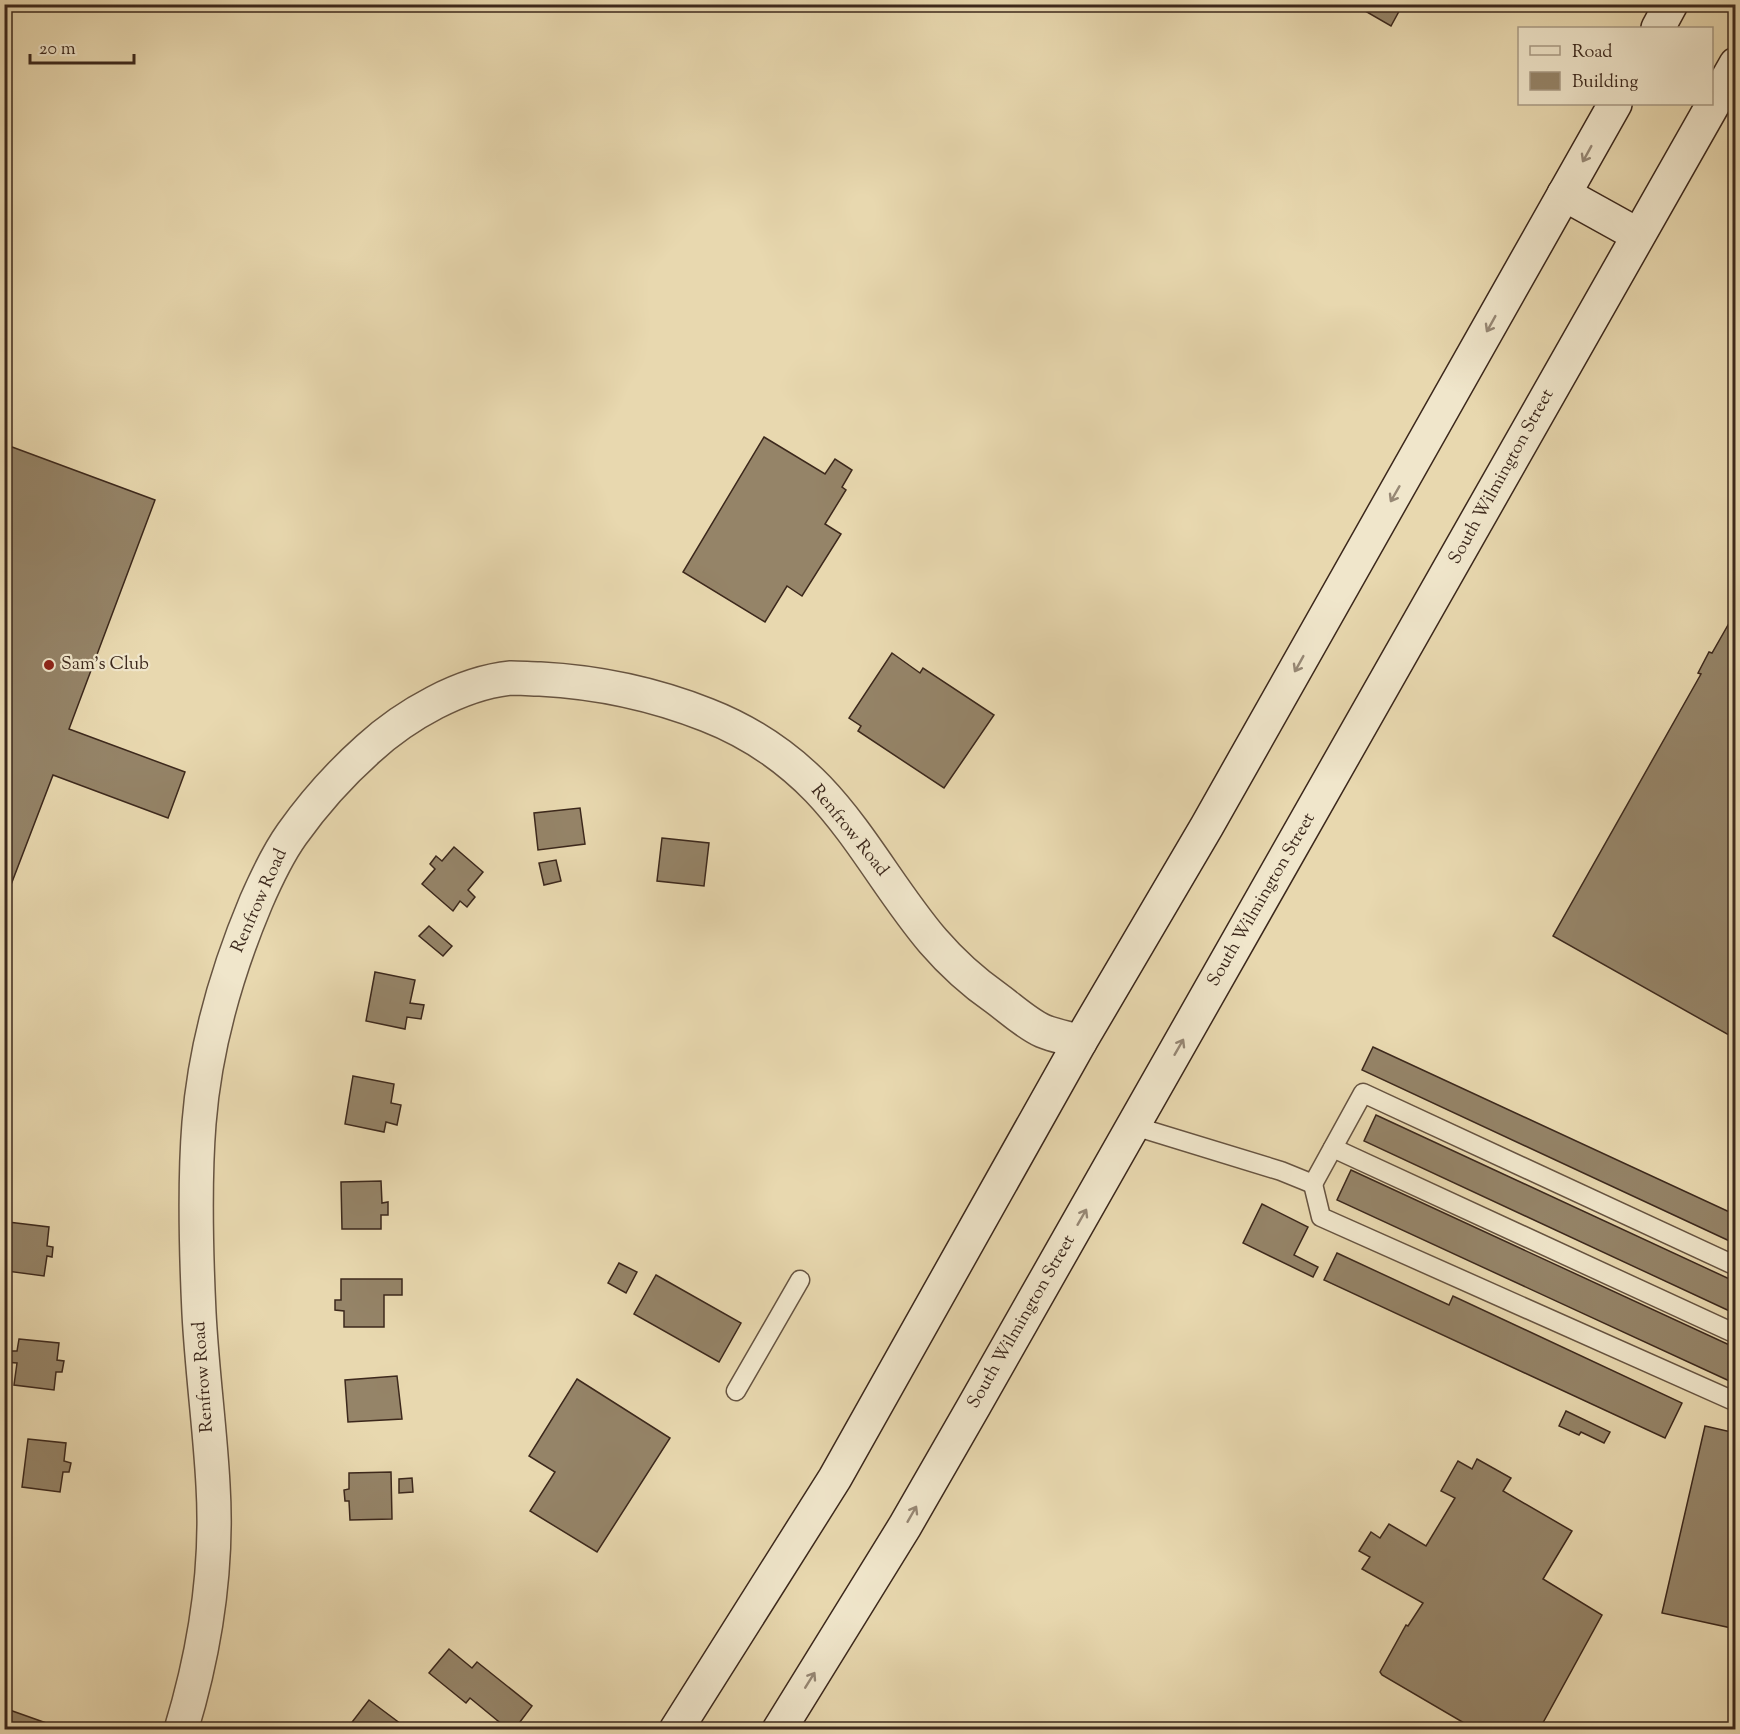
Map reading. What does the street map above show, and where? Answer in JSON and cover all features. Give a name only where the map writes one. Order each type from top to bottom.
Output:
[{"type":"main road","points":[[1659,27],[1671,4]]},
{"type":"main road","name":"South Wilmington Street","points":[[1713,104],[1736,64]]},
{"type":"main road","points":[[676,1730],[835,1478],[1080,1042],[1213,816],[1614,105]]},
{"type":"main road","name":"South Wilmington Street","points":[[779,1730],[905,1526],[1713,105]]},
{"type":"main road","points":[[1564,194],[1638,235]]},
{"type":"main road","name":"Renfrow Road","points":[[181,1730],[199,1664],[213,1556],[213,1487],[199,1313],[196,1182],[199,1119],[207,1061],[238,943],[266,880],[290,837],[324,793],[354,761],[387,732],[430,705],[479,684],[513,678],[566,681],[620,689],[709,716],[747,734],[781,756],[818,789],[849,827],[932,940],[971,980],[1039,1029],[1080,1042]]},
{"type":"lane","points":[[1736,1266],[1363,1093],[1313,1184],[1321,1217],[1736,1402]]},
{"type":"lane","points":[[1134,1126],[1281,1171],[1313,1184]]},
{"type":"lane","points":[[1334,1148],[1736,1334]]},
{"type":"lane","points":[[736,1391],[800,1280]]},
{"type":"building","points":[[1353,4],[1403,4],[1391,26]]},
{"type":"building","points":[[764,437],[825,474],[835,459],[852,470],[842,487],[846,490],[825,524],[841,534],[802,596],[787,586],[765,622],[683,572]]},
{"type":"building","name":"Sam's Club","points":[[4,444],[155,500],[69,729],[185,772],[168,818],[53,775],[4,903]]},
{"type":"building","points":[[1736,611],[1736,1039],[1553,936],[1701,674],[1698,673],[1709,652],[1712,653]]},
{"type":"building","points":[[892,653],[920,673],[923,668],[994,715],[944,788],[858,731],[861,726],[849,718]]},
{"type":"building","points":[[580,808],[585,844],[538,850],[534,813]]},
{"type":"building","points":[[662,838],[709,843],[704,886],[657,881]]},
{"type":"building","points":[[454,847],[483,872],[468,890],[475,897],[467,907],[460,901],[453,911],[422,884],[435,869],[430,864],[436,856],[442,861]]},
{"type":"building","points":[[556,860],[561,881],[544,885],[539,863]]},
{"type":"building","points":[[429,926],[452,946],[443,956],[419,936]]},
{"type":"building","points":[[375,972],[415,980],[410,1003],[424,1005],[421,1019],[407,1017],[405,1029],[366,1021]]},
{"type":"building","points":[[1373,1047],[1736,1215],[1736,1244],[1362,1070]]},
{"type":"building","points":[[353,1076],[394,1084],[391,1103],[401,1105],[397,1125],[386,1122],[384,1132],[345,1124]]},
{"type":"building","points":[[1376,1115],[1736,1282],[1736,1314],[1364,1141]]},
{"type":"building","points":[[1351,1170],[1736,1348],[1736,1384],[1337,1200]]},
{"type":"building","points":[[381,1181],[382,1203],[388,1202],[388,1215],[381,1215],[381,1229],[342,1229],[341,1182]]},
{"type":"building","points":[[1262,1204],[1308,1227],[1294,1255],[1318,1267],[1313,1277],[1243,1243]]},
{"type":"building","points":[[8,1222],[49,1227],[47,1246],[53,1247],[52,1257],[47,1256],[44,1276],[7,1271],[4,1283],[4,1249]]},
{"type":"building","points":[[1337,1253],[1449,1305],[1453,1296],[1682,1403],[1665,1438],[1324,1280]]},
{"type":"building","points":[[619,1263],[637,1272],[626,1293],[608,1283]]},
{"type":"building","points":[[656,1275],[741,1323],[719,1362],[634,1314]]},
{"type":"building","points":[[341,1279],[402,1279],[402,1295],[384,1295],[384,1327],[344,1327],[344,1311],[335,1310],[335,1300],[341,1300]]},
{"type":"building","points":[[19,1339],[59,1343],[57,1360],[64,1361],[62,1372],[56,1372],[54,1390],[14,1385],[17,1363],[4,1362],[4,1351],[17,1351]]},
{"type":"building","points":[[397,1376],[402,1419],[348,1422],[345,1380]]},
{"type":"building","points":[[577,1379],[670,1438],[597,1552],[530,1511],[555,1472],[529,1456]]},
{"type":"building","points":[[1566,1411],[1610,1432],[1604,1443],[1581,1432],[1579,1435],[1559,1426]]},
{"type":"building","points":[[1705,1426],[1736,1433],[1736,1629],[1662,1613]]},
{"type":"building","points":[[28,1439],[66,1443],[64,1461],[71,1463],[69,1472],[63,1472],[60,1492],[22,1487]]},
{"type":"building","points":[[1477,1459],[1511,1478],[1503,1491],[1572,1531],[1543,1579],[1602,1615],[1539,1730],[1476,1730],[1380,1672],[1406,1625],[1408,1626],[1423,1603],[1362,1569],[1370,1557],[1359,1551],[1371,1532],[1380,1538],[1389,1524],[1426,1546],[1455,1498],[1441,1491],[1458,1461],[1472,1469]]},
{"type":"building","points":[[391,1472],[392,1519],[350,1520],[349,1501],[345,1501],[344,1490],[349,1489],[349,1473]]},
{"type":"building","points":[[412,1478],[413,1492],[399,1493],[399,1479]]},
{"type":"building","points":[[449,1649],[472,1668],[477,1662],[532,1706],[514,1730],[509,1730],[470,1698],[466,1703],[429,1673]]},
{"type":"building","points":[[369,1700],[409,1730],[346,1730]]},
{"type":"building","points":[[4,1708],[66,1730],[4,1730]]},
{"type":"place","name":"Sam's Club","points":[[49,665]]}]
